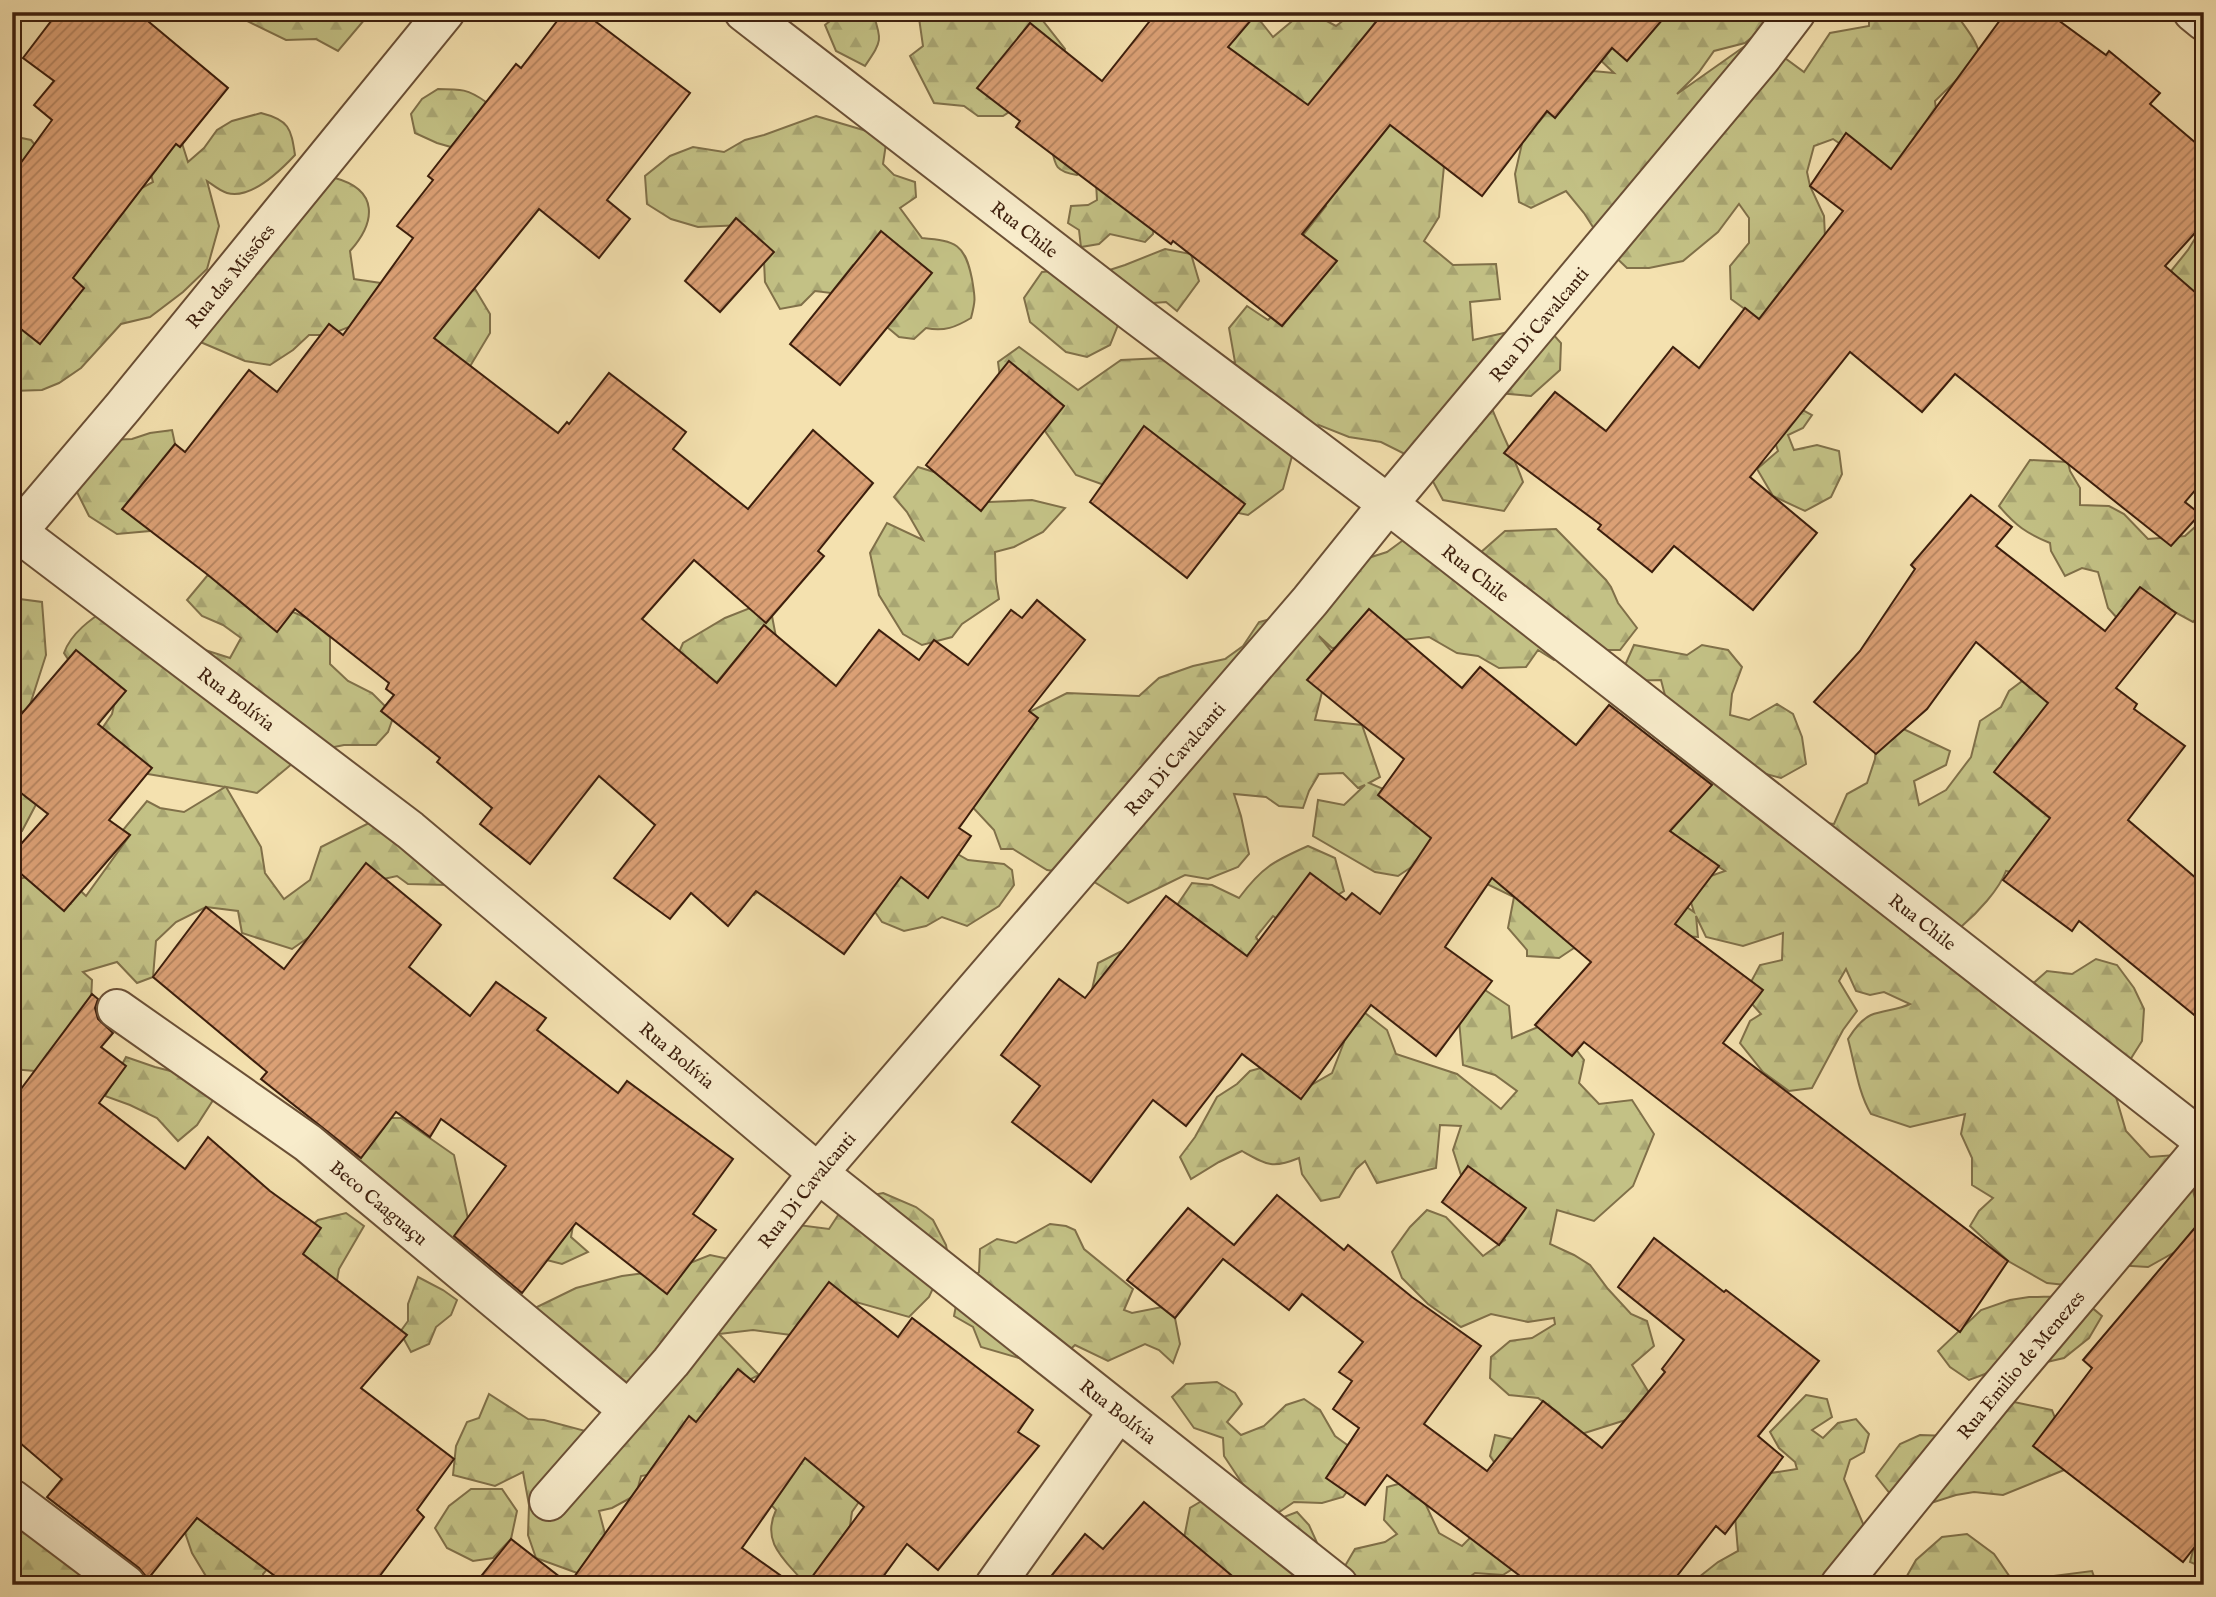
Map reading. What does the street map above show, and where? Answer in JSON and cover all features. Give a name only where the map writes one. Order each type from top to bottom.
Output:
[{"type":"street","name":"Rua das Missões","points":[[14,533],[123,407],[445,12]]},
{"type":"street","name":"Rua Chile","points":[[744,12],[1146,322],[1388,504],[2204,1141]]},
{"type":"street","name":"Rua Di Cavalcanti","points":[[548,1501],[671,1362],[818,1173],[1310,601],[1753,68],[1796,12]]},
{"type":"street","points":[[2193,12],[2204,21]]},
{"type":"street","name":"Rua Bolívia","points":[[14,533],[411,830],[818,1173],[1338,1585]]},
{"type":"street","name":"Beco Caaguaçu","points":[[117,1010],[308,1143],[627,1409]]},
{"type":"street","name":"Rua Emilio de Menezes","points":[[1840,1585],[1995,1394],[2204,1146]]},
{"type":"street","points":[[995,1585],[1118,1412]]},
{"type":"street","points":[[12,1499],[126,1585]]},
{"type":"green space","points":[[248,12],[371,12],[338,51],[316,39],[286,40],[247,21]]},
{"type":"green space","points":[[833,12],[873,14],[879,41],[865,66],[836,51],[825,25],[836,16]]},
{"type":"green space","points":[[924,12],[1033,12],[1065,49],[1055,75],[1020,105],[1003,116],[978,116],[964,106],[934,103],[910,56],[923,46],[919,18]]},
{"type":"green space","points":[[1303,12],[1310,12],[1336,26],[1354,12],[1417,12],[1444,166],[1439,217],[1424,241],[1453,265],[1496,264],[1500,299],[1470,302],[1473,340],[1544,324],[1561,343],[1560,370],[1531,396],[1486,392],[1523,482],[1504,511],[1443,500],[1423,463],[1381,442],[1349,437],[1319,425],[1297,438],[1283,489],[1248,515],[1107,486],[1076,475],[1042,427],[1001,385],[998,362],[1019,347],[1078,390],[1121,360],[1163,358],[1202,364],[1235,362],[1229,328],[1247,306],[1268,320],[1299,291],[1304,234],[1326,206],[1307,179],[1100,155],[1077,175],[1057,166],[1051,144],[1246,13],[1261,22],[1273,37]]},
{"type":"green space","points":[[1643,12],[1775,12],[1774,19],[1745,43],[1714,51],[1699,72],[1677,94],[1745,46],[1778,53],[1804,72],[1830,33],[1869,26],[1869,12],[1924,12],[1928,16],[1959,18],[1975,41],[1980,57],[1935,101],[1938,127],[2015,223],[1864,160],[1833,139],[1814,146],[1807,172],[1810,186],[1824,216],[1826,258],[1764,323],[1731,299],[1730,266],[1749,243],[1749,218],[1739,204],[1718,232],[1683,261],[1649,268],[1627,268],[1607,249],[1566,191],[1531,208],[1519,202],[1515,174],[1526,126],[1539,122],[1557,100],[1593,71],[1614,73],[1594,54]]},
{"type":"green space","points":[[438,89],[464,91],[486,102],[451,147],[415,133],[411,114],[422,99]]},
{"type":"green space","points":[[261,113],[278,119],[287,126],[295,155],[265,182],[246,192],[227,193],[207,181],[219,226],[207,269],[183,292],[150,317],[121,324],[81,368],[59,383],[42,390],[12,391],[12,329],[45,314],[12,205],[12,136],[31,140],[48,161],[142,188],[153,182],[149,167],[180,137],[188,162],[204,148],[217,130],[232,121]]},
{"type":"green space","points":[[816,116],[870,132],[886,144],[883,164],[894,175],[915,182],[916,197],[900,208],[922,238],[951,243],[962,251],[966,258],[974,295],[971,318],[950,328],[926,328],[914,339],[899,337],[887,327],[914,272],[911,256],[891,245],[853,265],[831,293],[815,291],[801,305],[780,309],[765,282],[764,261],[743,225],[698,227],[671,219],[647,204],[645,176],[670,156],[693,147],[724,152],[745,140]]},
{"type":"green space","points":[[335,178],[360,190],[369,208],[365,229],[350,251],[354,279],[381,283],[354,325],[329,335],[309,335],[293,350],[270,365],[245,361],[198,341],[316,185]]},
{"type":"green space","points":[[1096,182],[1154,225],[1153,234],[1145,242],[1110,234],[1099,244],[1081,247],[1079,230],[1068,223],[1071,206],[1088,205],[1097,200]]},
{"type":"green space","points":[[2204,224],[2204,307],[2171,271]]},
{"type":"green space","points":[[1165,249],[1191,254],[1199,281],[1177,311],[1166,302],[1126,305],[1110,345],[1087,357],[1066,352],[1030,322],[1024,298],[1042,272],[1063,270],[1088,277]]},
{"type":"green space","points":[[475,289],[490,314],[490,333],[469,368],[430,336],[455,296]]},
{"type":"green space","points":[[1795,406],[1812,415],[1803,428],[1788,435],[1794,450],[1817,445],[1839,451],[1842,474],[1831,497],[1805,511],[1773,496],[1757,469],[1778,451],[1775,442]]},
{"type":"green space","points":[[172,430],[175,444],[188,472],[150,531],[117,534],[89,516],[75,488],[109,440],[132,439]]},
{"type":"green space","points":[[2030,460],[2068,462],[2080,488],[2080,505],[2109,506],[2124,514],[2148,539],[2185,536],[2196,526],[2204,526],[2204,610],[2193,622],[2164,606],[2118,619],[2108,608],[2098,572],[2082,568],[2065,576],[2051,551],[2050,543],[2022,528],[1999,506]]},
{"type":"green space","points":[[918,467],[934,472],[975,497],[989,502],[1032,500],[1065,508],[1043,532],[1014,547],[995,552],[999,599],[962,624],[952,637],[922,645],[903,634],[879,595],[870,553],[887,523],[923,540],[907,512],[894,497]]},
{"type":"green space","points":[[1556,529],[1606,580],[1618,603],[1637,628],[1620,650],[1593,650],[1554,660],[1538,650],[1526,667],[1499,668],[1478,656],[1457,653],[1429,637],[1332,648],[1319,636],[1332,652],[1315,720],[1362,725],[1380,777],[1369,783],[1383,789],[1673,778],[1668,751],[1684,717],[1667,703],[1661,680],[1618,681],[1634,645],[1687,655],[1702,645],[1728,650],[1742,667],[1732,694],[1730,715],[1749,720],[1777,704],[1793,714],[1802,737],[1806,764],[1781,778],[1744,768],[1818,822],[1834,824],[1847,794],[1867,783],[1875,759],[1876,743],[1895,725],[1950,751],[1946,765],[1914,781],[1919,805],[1946,790],[1971,757],[1980,721],[2001,707],[2009,691],[2034,672],[2054,699],[2011,781],[2032,804],[2050,818],[2101,836],[2085,886],[2006,871],[1981,908],[1962,926],[1961,940],[2029,987],[2047,971],[2072,974],[2096,959],[2117,965],[2134,988],[2144,1009],[2142,1041],[2125,1068],[2116,1097],[2126,1131],[2150,1157],[2188,1154],[2201,1223],[2182,1248],[2148,1267],[2115,1265],[2084,1287],[2047,1283],[2008,1261],[1970,1226],[1979,1211],[1993,1198],[1972,1185],[1972,1158],[1961,1134],[1965,1114],[1910,1127],[1871,1114],[1860,1087],[1848,1039],[1868,1017],[1910,1004],[1884,992],[1870,995],[1856,991],[1846,969],[1839,981],[1857,1011],[1843,1030],[1812,1088],[1789,1091],[1763,1072],[1740,1043],[1750,1021],[1761,1014],[1744,995],[1760,965],[1782,960],[1783,933],[1743,946],[1706,937],[1696,916],[1698,937],[1683,936],[1593,955],[1574,948],[1559,958],[1527,956],[1527,950],[1508,928],[1514,897],[1487,884],[1416,864],[1398,876],[1375,872],[1313,836],[1318,800],[1344,805],[1365,785],[1358,788],[1343,773],[1319,774],[1303,808],[1279,806],[1266,797],[1234,794],[1249,854],[1238,867],[1208,879],[1185,875],[1128,903],[1083,875],[1047,870],[1013,849],[1001,849],[994,830],[964,798],[1029,712],[1067,693],[1139,696],[1159,678],[1193,666],[1225,659],[1243,646],[1259,622],[1290,614],[1311,629],[1316,594],[1362,560],[1387,552],[1406,538],[1472,560],[1505,531]],"holes":[[[1679,841],[1725,871],[1688,884],[1694,912],[1675,899]]]},
{"type":"green space","points":[[216,575],[307,618],[330,637],[330,664],[348,681],[372,693],[394,715],[388,732],[376,745],[344,745],[305,753],[257,793],[226,787],[261,847],[265,873],[284,899],[310,880],[321,847],[371,822],[446,885],[408,884],[397,876],[356,885],[332,907],[312,935],[292,949],[242,933],[238,911],[206,907],[176,922],[156,941],[153,977],[137,983],[117,962],[83,972],[92,980],[90,1023],[47,1072],[12,1069],[12,984],[20,981],[12,976],[12,880],[34,876],[68,879],[86,896],[130,835],[123,830],[147,801],[160,808],[184,812],[225,787],[136,772],[85,753],[112,714],[116,696],[79,676],[64,653],[77,633],[108,608],[230,658],[241,638],[223,625],[202,616],[187,600],[207,576]]},
{"type":"green space","points":[[12,598],[42,602],[46,655],[28,711],[12,712]]},
{"type":"green space","points":[[750,608],[772,616],[776,637],[742,652],[713,687],[677,657],[683,643],[725,618]]},
{"type":"green space","points":[[12,785],[41,795],[22,831],[12,837]]},
{"type":"green space","points":[[1308,846],[1335,858],[1344,891],[1288,926],[1273,916],[1256,937],[1269,959],[1089,1003],[1098,963],[1138,943],[1173,911],[1192,883],[1212,885],[1239,898],[1269,866]]},
{"type":"green space","points":[[954,852],[968,860],[1004,864],[1012,870],[1014,885],[999,906],[967,926],[942,917],[926,926],[904,931],[882,922],[866,899],[779,872],[754,895],[732,866]]},
{"type":"green space","points":[[1485,990],[1509,1006],[1512,1038],[1550,1022],[1565,1035],[1584,1060],[1579,1083],[1599,1104],[1632,1100],[1654,1134],[1633,1186],[1594,1221],[1557,1210],[1550,1244],[1590,1265],[1631,1314],[1647,1321],[1654,1346],[1632,1365],[1648,1391],[1648,1413],[1575,1436],[1559,1413],[1538,1398],[1509,1395],[1490,1378],[1491,1357],[1510,1341],[1532,1338],[1555,1324],[1554,1318],[1528,1322],[1491,1314],[1461,1327],[1428,1304],[1402,1278],[1392,1252],[1410,1227],[1427,1210],[1446,1217],[1483,1256],[1505,1240],[1480,1188],[1461,1175],[1453,1150],[1461,1126],[1440,1125],[1436,1168],[1377,1183],[1365,1161],[1356,1169],[1339,1197],[1321,1201],[1302,1174],[1299,1158],[1282,1164],[1270,1164],[1242,1151],[1191,1179],[1180,1157],[1195,1137],[1217,1097],[1237,1084],[1250,1071],[1272,1065],[1311,1085],[1332,1073],[1344,1042],[1318,1017],[1338,992],[1387,1030],[1396,1054],[1457,1074],[1501,1109],[1517,1091],[1495,1075],[1463,1065],[1457,998]]},
{"type":"green space","points":[[126,1057],[186,1075],[217,1094],[197,1125],[178,1141],[157,1118],[105,1096]]},
{"type":"green space","points":[[376,1118],[401,1118],[454,1155],[472,1245],[442,1249],[353,1173],[359,1160],[340,1130]]},
{"type":"green space","points":[[883,1193],[916,1207],[933,1220],[946,1245],[948,1256],[929,1297],[909,1317],[856,1302],[821,1331],[799,1336],[753,1330],[719,1334],[759,1375],[721,1394],[663,1472],[641,1476],[636,1495],[612,1508],[599,1511],[608,1545],[580,1574],[536,1558],[528,1535],[529,1505],[523,1472],[495,1486],[453,1475],[456,1446],[467,1422],[479,1418],[489,1394],[528,1419],[544,1420],[585,1431],[603,1414],[535,1308],[576,1288],[622,1276],[675,1269],[710,1255],[738,1261],[783,1223],[829,1229],[848,1200]]},
{"type":"green space","points":[[578,1197],[571,1237],[588,1252],[562,1264],[543,1259]]},
{"type":"green space","points":[[346,1213],[364,1226],[339,1269],[334,1297],[289,1247],[318,1220]]},
{"type":"green space","points":[[1050,1224],[1075,1230],[1084,1249],[1133,1289],[1124,1310],[1132,1313],[1162,1307],[1175,1318],[1180,1344],[1173,1363],[1159,1350],[1145,1344],[1108,1361],[1075,1345],[1056,1363],[1026,1360],[981,1347],[973,1327],[954,1316],[959,1290],[979,1272],[980,1249],[997,1239],[1016,1243]]},
{"type":"green space","points":[[418,1277],[457,1300],[451,1315],[436,1327],[429,1344],[411,1352],[400,1332],[408,1321],[408,1304]]},
{"type":"green space","points":[[2029,1297],[2076,1299],[2102,1316],[2089,1338],[2064,1358],[2047,1362],[1998,1364],[1985,1374],[1969,1380],[1950,1367],[1938,1351],[1981,1310]]},
{"type":"green space","points":[[1217,1382],[1235,1393],[1242,1404],[1227,1422],[1241,1435],[1264,1426],[1286,1405],[1304,1399],[1320,1410],[1335,1436],[1357,1452],[1361,1473],[1343,1497],[1322,1503],[1294,1502],[1272,1517],[1252,1498],[1224,1456],[1223,1438],[1194,1428],[1172,1397],[1186,1384]]},
{"type":"green space","points":[[1806,1395],[1827,1399],[1832,1417],[1812,1430],[1823,1438],[1838,1423],[1856,1419],[1869,1434],[1864,1452],[1850,1460],[1844,1479],[1867,1533],[1869,1579],[1903,1583],[1916,1560],[1942,1537],[1967,1534],[1994,1554],[2010,1577],[2030,1579],[2092,1571],[2097,1585],[1689,1585],[1718,1562],[1738,1551],[1735,1516],[1771,1473],[1797,1469],[1795,1462],[1779,1448],[1770,1432]]},
{"type":"green space","points":[[2014,1402],[2052,1410],[2058,1426],[2064,1470],[2003,1495],[1974,1492],[1931,1503],[1895,1500],[1876,1476],[1900,1444],[1920,1435],[1950,1436],[1983,1409]]},
{"type":"green space","points":[[1495,1435],[1513,1439],[1531,1557],[1503,1575],[1475,1573],[1459,1585],[1255,1585],[1224,1574],[1184,1538],[1190,1508],[1205,1499],[1268,1523],[1297,1512],[1309,1525],[1323,1556],[1345,1566],[1355,1549],[1385,1542],[1397,1534],[1384,1520],[1387,1487],[1406,1482],[1426,1505],[1439,1533],[1462,1546],[1470,1538],[1502,1474],[1490,1456]]},
{"type":"green space","points":[[787,1446],[815,1459],[861,1499],[852,1512],[850,1526],[814,1575],[826,1585],[806,1585],[784,1560],[773,1542],[772,1522],[776,1510],[760,1493]]},
{"type":"green space","points":[[471,1489],[502,1489],[517,1511],[511,1539],[493,1558],[473,1561],[447,1548],[435,1528],[449,1506]]},
{"type":"green space","points":[[211,1497],[278,1556],[263,1574],[263,1585],[201,1585],[207,1578],[192,1553],[180,1518]]},
{"type":"green space","points":[[12,1512],[120,1585],[12,1585]]},
{"type":"green space","points":[[2204,1529],[2204,1568],[2190,1562],[2197,1535]]},
{"type":"building","points":[[58,12],[137,12],[228,88],[180,147],[176,144],[73,278],[84,288],[40,344],[12,322],[12,175],[52,120],[34,105],[54,81],[23,58]]},
{"type":"building","points":[[564,12],[583,12],[690,93],[607,200],[630,219],[599,258],[539,209],[434,338],[558,433],[567,422],[569,424],[609,373],[686,432],[673,449],[748,509],[813,430],[873,483],[818,551],[824,556],[766,623],[694,560],[642,619],[717,683],[764,625],[836,686],[879,630],[919,660],[934,640],[968,665],[1011,610],[1022,618],[1037,600],[1085,640],[1029,711],[1038,718],[959,828],[971,836],[928,898],[901,877],[844,954],[756,891],[728,926],[691,893],[670,919],[614,878],[655,825],[599,776],[530,864],[480,824],[492,808],[437,762],[440,758],[381,711],[394,695],[386,689],[389,683],[295,609],[277,632],[122,509],[175,444],[185,452],[249,370],[277,392],[329,324],[343,335],[413,238],[397,226],[433,180],[428,176],[516,64],[521,68]]},
{"type":"building","points":[[1157,12],[1258,12],[1228,47],[1308,105],[1384,12],[1669,12],[1627,61],[1612,48],[1555,118],[1547,111],[1482,196],[1390,125],[1302,234],[1337,261],[1282,326],[1173,241],[1171,244],[1016,127],[1020,121],[977,88],[1030,23],[1102,81]]},
{"type":"building","points":[[2006,12],[2047,12],[2106,55],[2109,51],[2160,93],[2150,104],[2204,150],[2204,223],[2165,266],[2204,300],[2204,480],[2185,502],[2200,514],[2171,546],[1955,374],[1922,412],[1850,352],[1750,477],[1817,533],[1753,610],[1674,546],[1652,572],[1598,529],[1601,525],[1504,453],[1555,392],[1606,431],[1673,347],[1699,368],[1745,308],[1759,319],[1843,211],[1810,186],[1846,133],[1891,169]]},
{"type":"building","points":[[736,218],[774,252],[720,312],[685,281]]},
{"type":"building","points":[[881,231],[932,273],[840,385],[790,344]]},
{"type":"building","points":[[1009,361],[1064,406],[981,511],[926,465]]},
{"type":"building","points":[[1144,426],[1245,504],[1187,578],[1090,502]]},
{"type":"building","points":[[1971,495],[2012,527],[1996,546],[2105,631],[2140,587],[2176,613],[2116,688],[2137,704],[2134,709],[2185,746],[2128,820],[2204,885],[2204,1023],[2079,921],[2072,931],[2003,880],[2050,818],[1994,772],[2048,703],[1976,642],[1927,709],[1876,754],[1814,702],[1860,651],[1915,569],[1911,565]]},
{"type":"building","points":[[1369,609],[1462,688],[1480,667],[1576,745],[1609,705],[1712,785],[1670,831],[1719,866],[1675,924],[1763,990],[1723,1043],[2008,1261],[1960,1332],[1584,1042],[1572,1056],[1535,1025],[1591,962],[1492,878],[1445,947],[1492,981],[1436,1056],[1371,1005],[1301,1099],[1242,1054],[1186,1126],[1153,1100],[1091,1182],[1012,1122],[1040,1086],[1001,1055],[1059,979],[1085,998],[1166,896],[1247,956],[1310,873],[1346,900],[1352,893],[1380,914],[1431,838],[1378,795],[1404,759],[1307,680]]},
{"type":"building","points":[[76,650],[126,691],[98,724],[152,768],[109,820],[130,835],[64,911],[12,866],[12,854],[48,814],[12,786],[12,725]]},
{"type":"building","points":[[366,863],[441,925],[409,967],[470,1016],[496,982],[546,1018],[537,1030],[618,1093],[627,1081],[733,1159],[693,1214],[716,1230],[667,1294],[576,1223],[522,1293],[454,1236],[506,1166],[441,1119],[430,1137],[396,1112],[361,1158],[261,1079],[267,1072],[153,977],[206,907],[284,969]]},
{"type":"building","points":[[92,994],[98,999],[95,1008],[98,1019],[113,1033],[101,1047],[126,1066],[99,1103],[185,1169],[208,1137],[270,1191],[321,1228],[303,1254],[407,1335],[361,1388],[454,1459],[417,1510],[424,1517],[373,1585],[287,1585],[197,1518],[148,1579],[139,1568],[47,1497],[62,1479],[12,1436],[12,1101]]},
{"type":"building","points":[[1468,1166],[1526,1208],[1499,1245],[1442,1202]]},
{"type":"building","points":[[1277,1195],[1344,1250],[1348,1245],[1412,1297],[1481,1346],[1424,1424],[1487,1471],[1543,1401],[1602,1448],[1665,1372],[1662,1369],[1684,1340],[1618,1287],[1654,1238],[1819,1361],[1758,1436],[1783,1457],[1725,1534],[1716,1526],[1670,1585],[1532,1585],[1387,1475],[1365,1505],[1326,1478],[1359,1428],[1333,1409],[1352,1381],[1339,1372],[1363,1342],[1302,1294],[1289,1310],[1223,1259],[1175,1318],[1127,1280],[1188,1208],[1234,1245]]},
{"type":"building","points":[[2204,1217],[2204,1535],[2183,1562],[2033,1446],[2092,1368],[2083,1360]]},
{"type":"building","points":[[829,1282],[898,1337],[912,1318],[1033,1410],[1018,1432],[1039,1446],[938,1570],[907,1544],[877,1585],[806,1585],[864,1507],[805,1458],[742,1548],[794,1585],[474,1585],[511,1539],[569,1584],[689,1416],[696,1422],[738,1369],[754,1382]]},
{"type":"building","points":[[1144,1502],[1243,1585],[1044,1585],[1085,1534],[1103,1549]]}]
